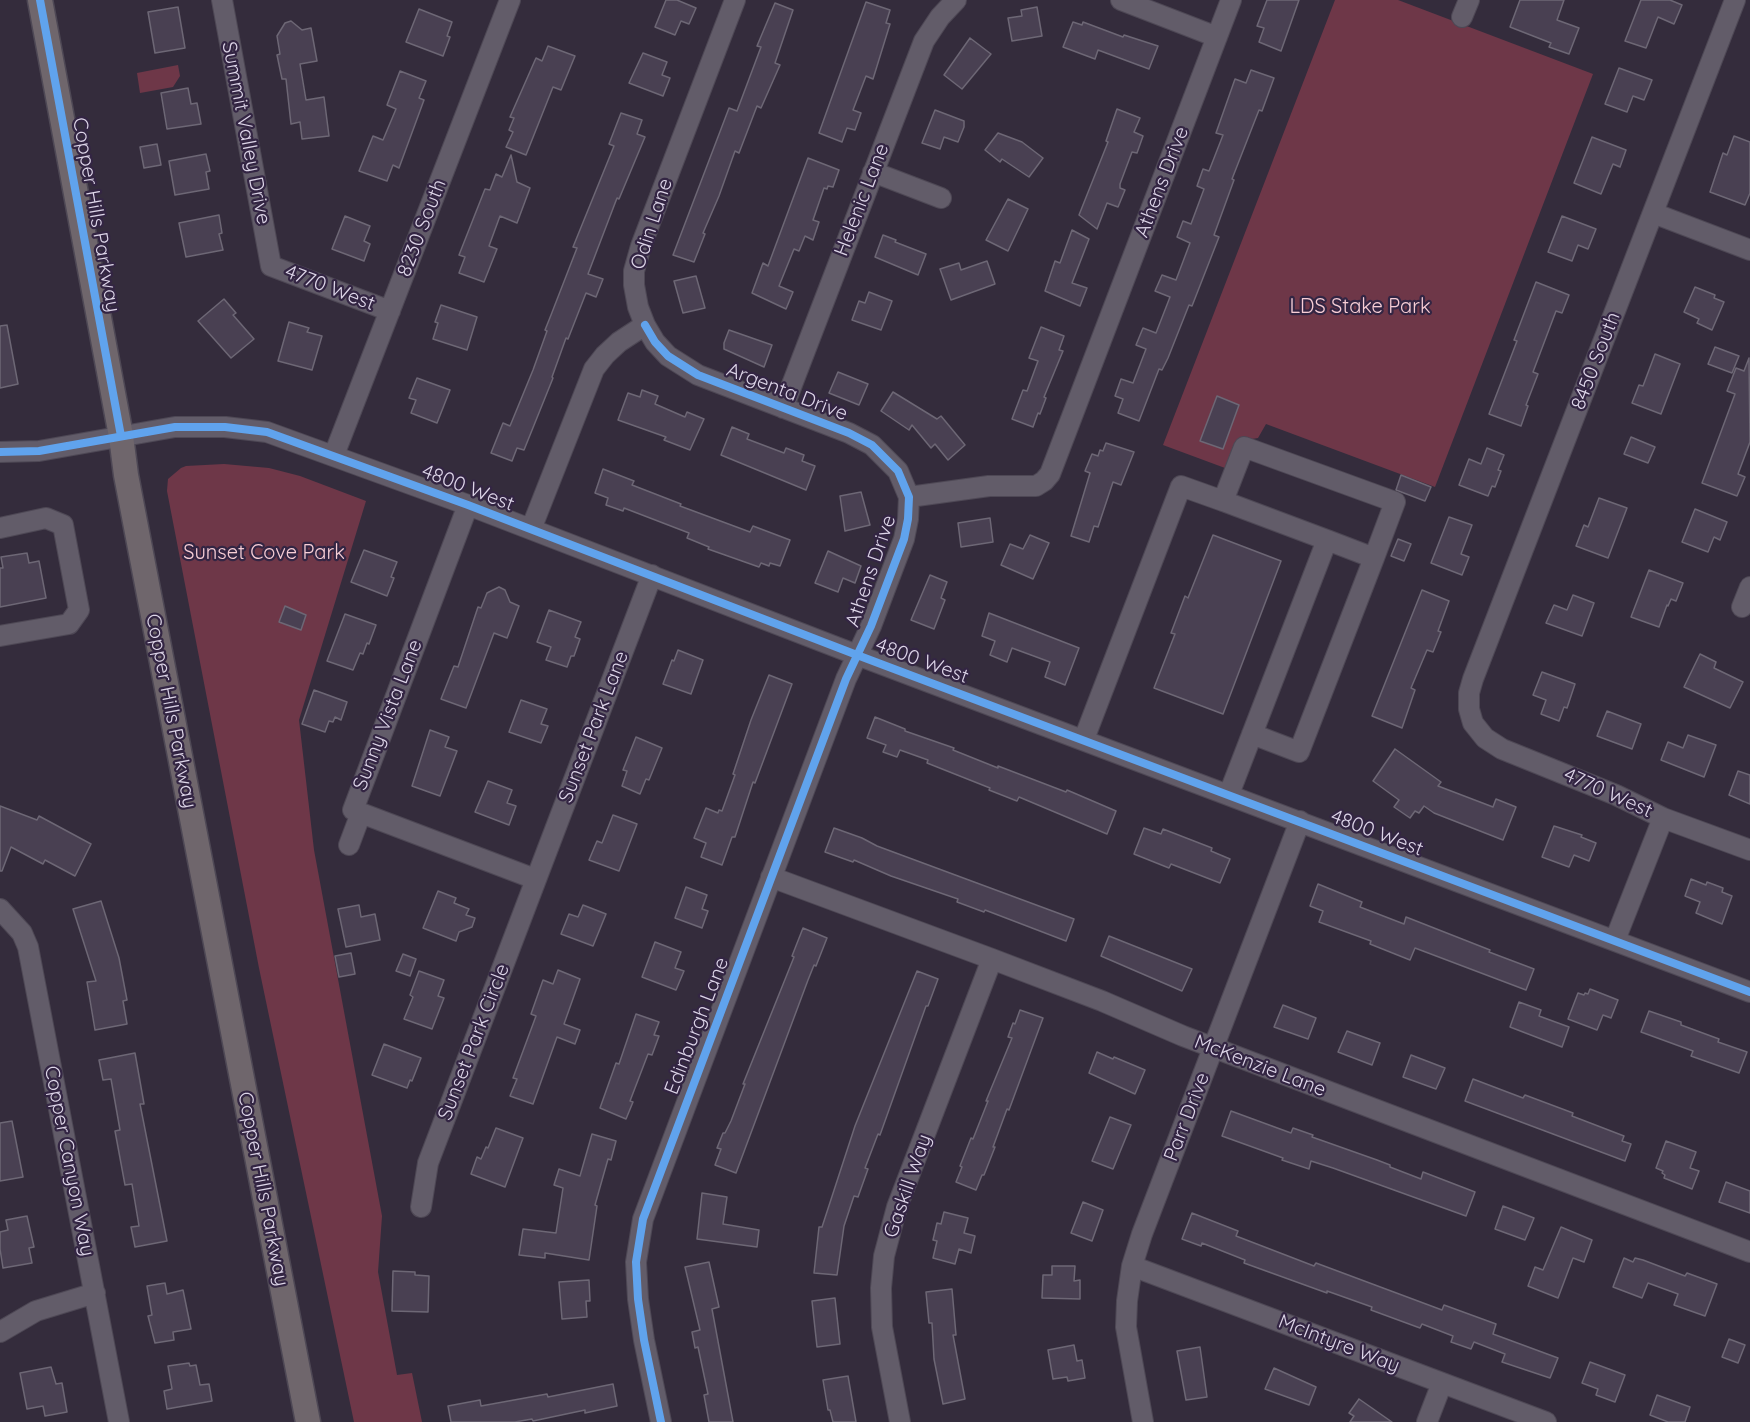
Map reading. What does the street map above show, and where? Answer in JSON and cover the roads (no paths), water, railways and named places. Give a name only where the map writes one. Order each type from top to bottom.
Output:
[{"type":"main road","name":"Copper Hills Parkway","points":[[40,0],[121,436],[126,475],[308,1422]]},
{"type":"street","name":"Summit Valley Drive","points":[[222,0],[271,266]]},
{"type":"street","name":"8230 South","points":[[334,455],[510,0]]},
{"type":"street","name":"Odin Lane","points":[[645,325],[638,307],[634,271],[641,246],[735,0]]},
{"type":"street","name":"Helenic Lane","points":[[783,408],[924,41],[940,17],[956,0]]},
{"type":"street","points":[[1121,0],[1217,37]]},
{"type":"street","name":"Athens Drive","points":[[858,655],[904,539],[909,497],[995,485],[1036,486],[1050,474],[1231,0]]},
{"type":"street","name":"8450 South","points":[[1473,723],[1469,709],[1469,693],[1473,679],[1735,0]]},
{"type":"street","points":[[873,172],[941,198]]},
{"type":"street","points":[[1653,213],[1750,250]]},
{"type":"street","name":"4770 West","points":[[271,266],[390,310]]},
{"type":"street","name":"Argenta Drive","points":[[645,325],[662,350],[686,369],[849,433],[872,445],[897,471],[909,497]]},
{"type":"street","points":[[531,529],[594,369],[619,342],[645,325]]},
{"type":"street","name":"4800 West","points":[[0,452],[39,451],[175,427],[225,427],[267,432],[468,505],[1750,992]]},
{"type":"street","points":[[1223,501],[1244,447],[1395,502],[1299,752],[1252,734]]},
{"type":"street","points":[[1084,739],[1181,486],[1374,558]]},
{"type":"street","name":"Sunny Vista Lane","points":[[468,505],[352,810],[535,879]]},
{"type":"street","points":[[0,528],[46,518],[63,525],[79,610],[69,624],[0,636]]},
{"type":"street","points":[[1229,794],[1327,540]]},
{"type":"street","name":"Sunset Park Lane","points":[[535,879],[652,575]]},
{"type":"street","points":[[1742,607],[1750,587]]},
{"type":"street","name":"Edinburgh Lane","points":[[661,1422],[638,1299],[636,1262],[643,1219],[845,681],[858,655]]},
{"type":"street","name":"4770 West","points":[[1473,723],[1485,738],[1502,749],[1616,795],[1663,818],[1750,850]]},
{"type":"street","points":[[349,845],[360,813]]},
{"type":"street","points":[[1615,940],[1663,818]]},
{"type":"street","name":"Parr Drive","points":[[1143,1422],[1126,1327],[1132,1266],[1142,1234],[1300,821]]},
{"type":"street","name":"McKenzie Lane","points":[[771,877],[1102,1001],[1213,1048],[1750,1252]]},
{"type":"street","name":"Sunset Park Circle","points":[[421,1207],[428,1163],[535,879]]},
{"type":"street","name":"Copper Canyon Way","points":[[0,909],[18,927],[27,947],[119,1422]]},
{"type":"street","name":"Gaskill Way","points":[[900,1422],[882,1327],[881,1288],[884,1256],[897,1207],[992,959]]},
{"type":"street","name":"McIntyre Way","points":[[1132,1266],[1546,1422]]},
{"type":"street","points":[[0,1332],[36,1311],[95,1293]]},
{"type":"street","points":[[1427,1422],[1442,1383]]},
{"type":"park label","name":"LDS Stake Park","points":[[1360,307]]},
{"type":"park label","name":"Sunset Cove Park","points":[[264,553]]}]
